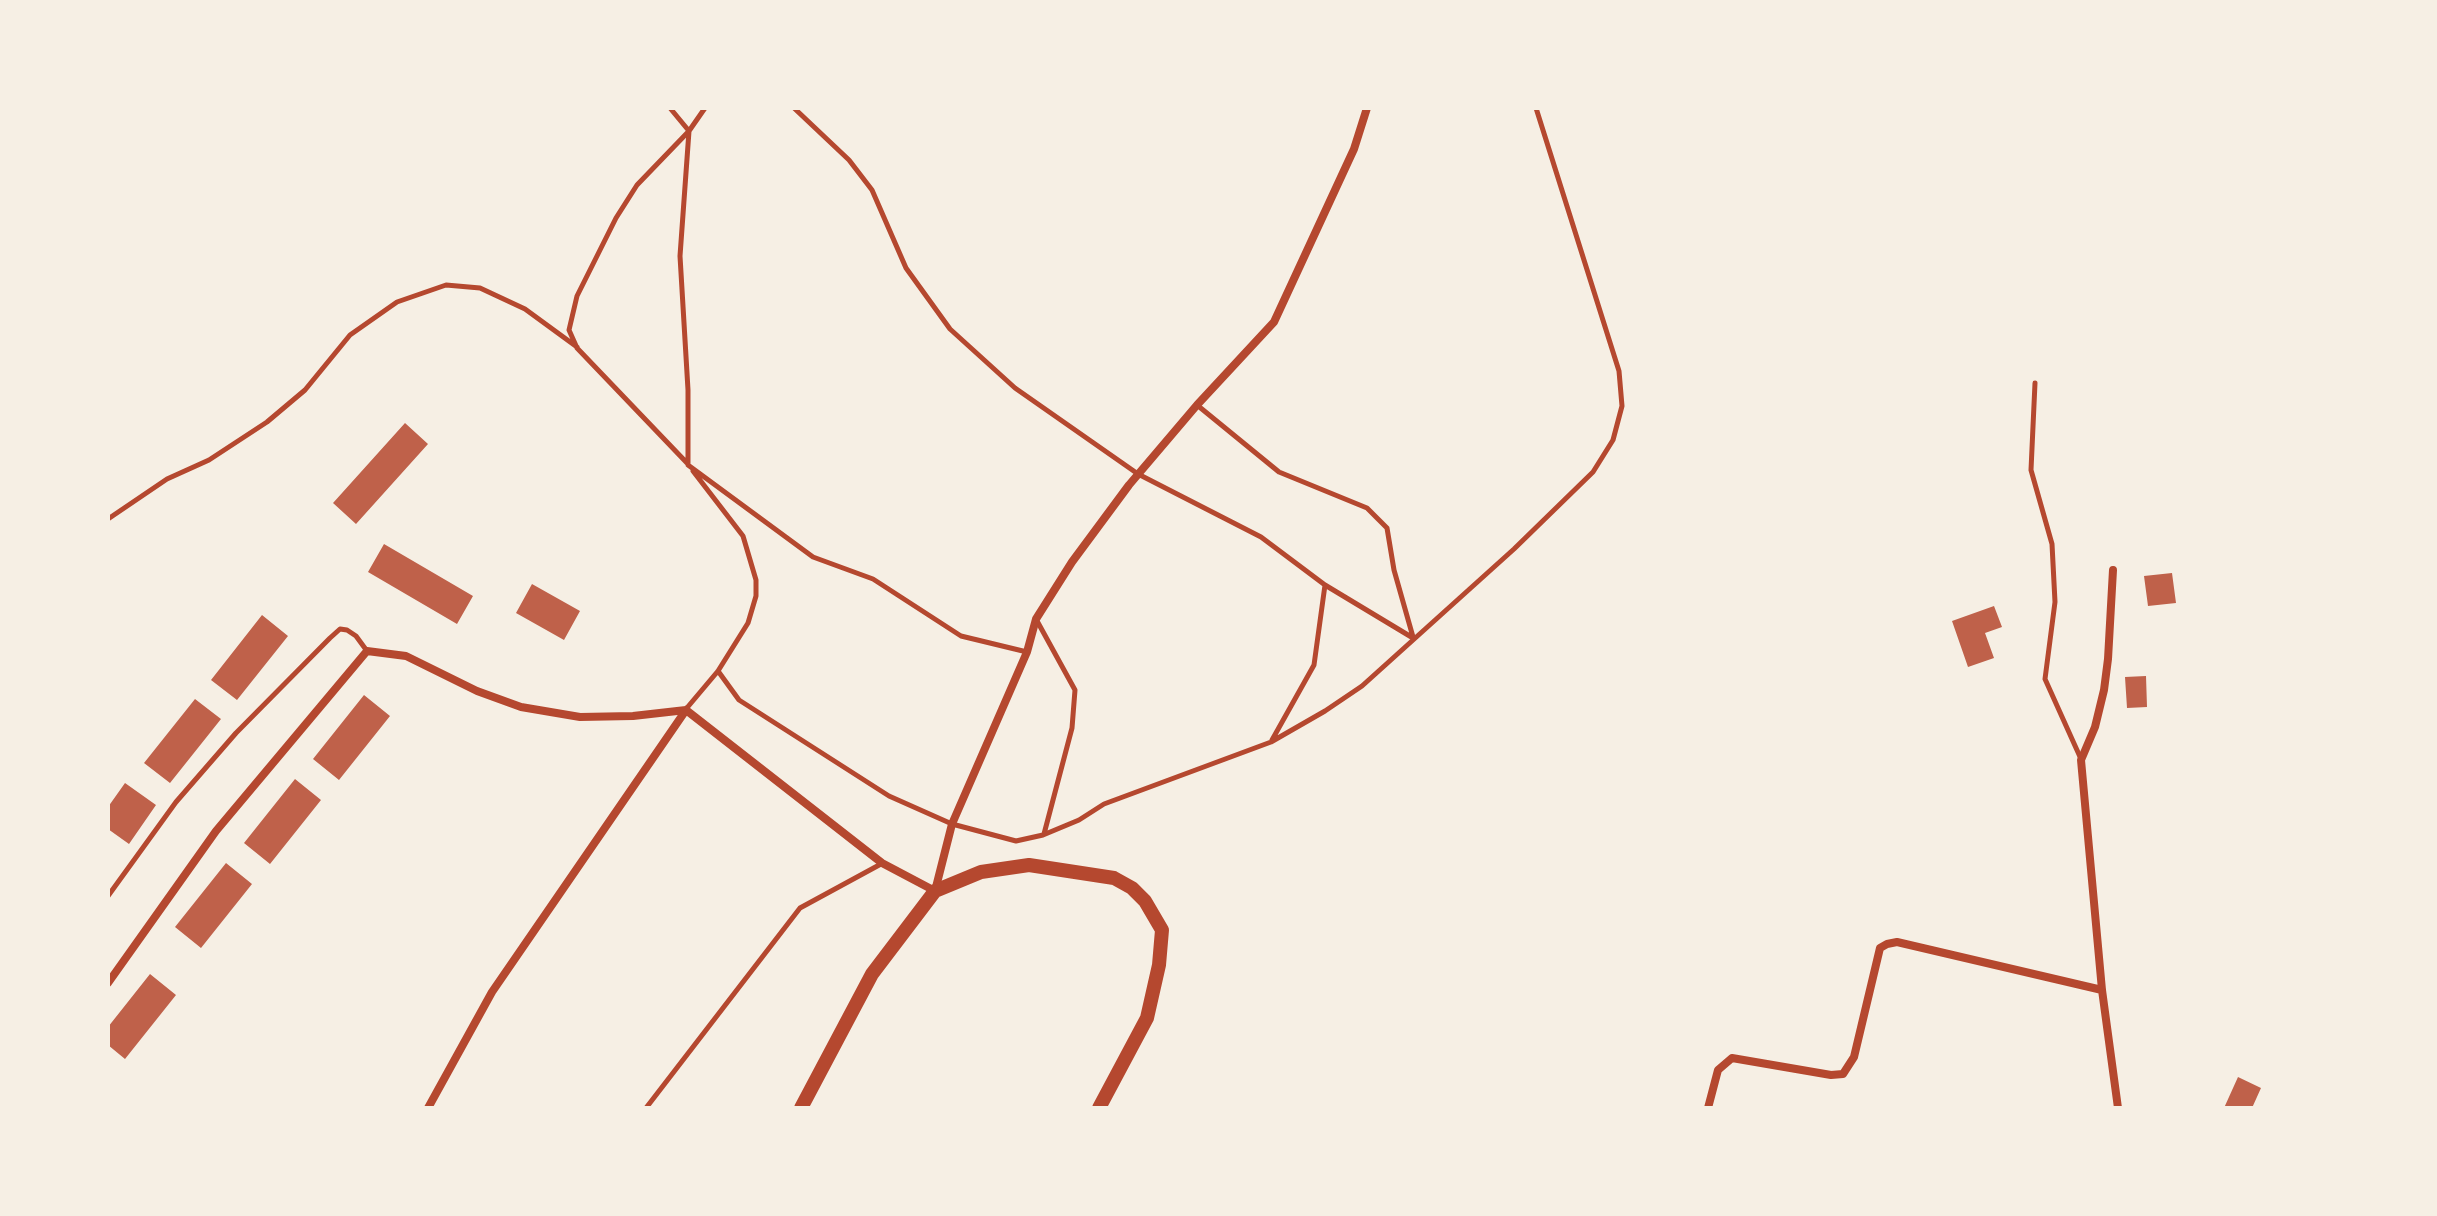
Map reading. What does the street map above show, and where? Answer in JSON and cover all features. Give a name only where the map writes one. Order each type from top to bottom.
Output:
[{"type":"street","points":[[801,1108],[872,974],[935,891],[952,824],[1027,652],[1036,619],[1072,562],[1138,474],[1274,322],[1354,149],[1367,108]]},
{"type":"street","points":[[2113,570],[2104,690],[2095,727],[2081,760],[2102,990],[2118,1108]]},
{"type":"street","points":[[108,983],[216,831],[367,651],[406,656],[477,691],[521,707],[580,717],[633,716],[686,710],[882,863],[935,891]]},
{"type":"street","points":[[428,1108],[492,992],[686,710]]},
{"type":"street","points":[[935,891],[981,872],[1029,865],[1114,878],[1132,888],[1145,901],[1162,930],[1159,965],[1147,1018],[1099,1108]]},
{"type":"street","points":[[1708,1108],[1718,1070],[1732,1058],[1831,1075],[1843,1074],[1854,1057],[1880,948],[1887,944],[1897,942],[2102,990]]},
{"type":"lane","points":[[670,108],[689,131],[680,256],[688,390],[688,465]]},
{"type":"lane","points":[[577,348],[569,330],[577,296],[595,255],[637,185],[689,131],[705,108]]},
{"type":"lane","points":[[794,108],[849,160],[872,190],[906,268],[950,329],[1015,388],[1138,474],[1261,537],[1325,585],[1413,638]]},
{"type":"lane","points":[[718,671],[739,700],[889,796],[952,824],[1016,841],[1043,835],[1079,820],[1104,804],[1271,742],[1362,686],[1514,549],[1593,472],[1613,440],[1622,406],[1619,371],[1536,108]]},
{"type":"lane","points":[[108,519],[167,479],[209,460],[267,422],[305,390],[350,335],[397,302],[446,285],[480,288],[525,309],[577,348],[688,465],[743,536],[756,580],[756,596],[748,623],[718,671],[686,710]]},
{"type":"lane","points":[[2035,383],[2031,470],[2052,544],[2055,602],[2045,679],[2081,760]]},
{"type":"lane","points":[[1197,405],[1279,472],[1367,508],[1387,528],[1394,570],[1413,638]]},
{"type":"lane","points":[[688,465],[813,557],[873,579],[961,636],[1027,652]]},
{"type":"lane","points":[[1271,742],[1314,665],[1325,585]]},
{"type":"lane","points":[[1036,619],[1075,690],[1072,728],[1043,835]]},
{"type":"lane","points":[[108,896],[176,802],[236,733],[330,638],[340,629],[347,630],[367,651]]},
{"type":"lane","points":[[646,1108],[800,908],[882,863]]},
{"type":"building","points":[[405,423],[428,444],[356,524],[333,503]]},
{"type":"building","points":[[384,544],[473,596],[457,624],[368,572]]},
{"type":"building","points":[[2172,573],[2176,603],[2148,606],[2144,576]]},
{"type":"building","points":[[532,584],[580,611],[564,640],[516,613]]},
{"type":"building","points":[[1994,606],[2002,627],[1985,633],[1994,658],[1968,667],[1952,621]]},
{"type":"building","points":[[262,615],[288,636],[237,700],[211,680]]},
{"type":"building","points":[[2146,676],[2147,707],[2127,708],[2125,677]]},
{"type":"building","points":[[364,695],[390,716],[339,780],[313,759]]},
{"type":"building","points":[[195,699],[221,719],[170,783],[144,763]]},
{"type":"building","points":[[295,779],[321,800],[270,864],[244,843]]},
{"type":"building","points":[[125,783],[156,805],[129,844],[108,829],[108,807]]},
{"type":"building","points":[[226,863],[252,884],[201,948],[175,927]]},
{"type":"building","points":[[150,974],[176,995],[125,1059],[108,1045],[108,1027]]},
{"type":"building","points":[[2238,1077],[2261,1088],[2252,1108],[2224,1108]]}]
